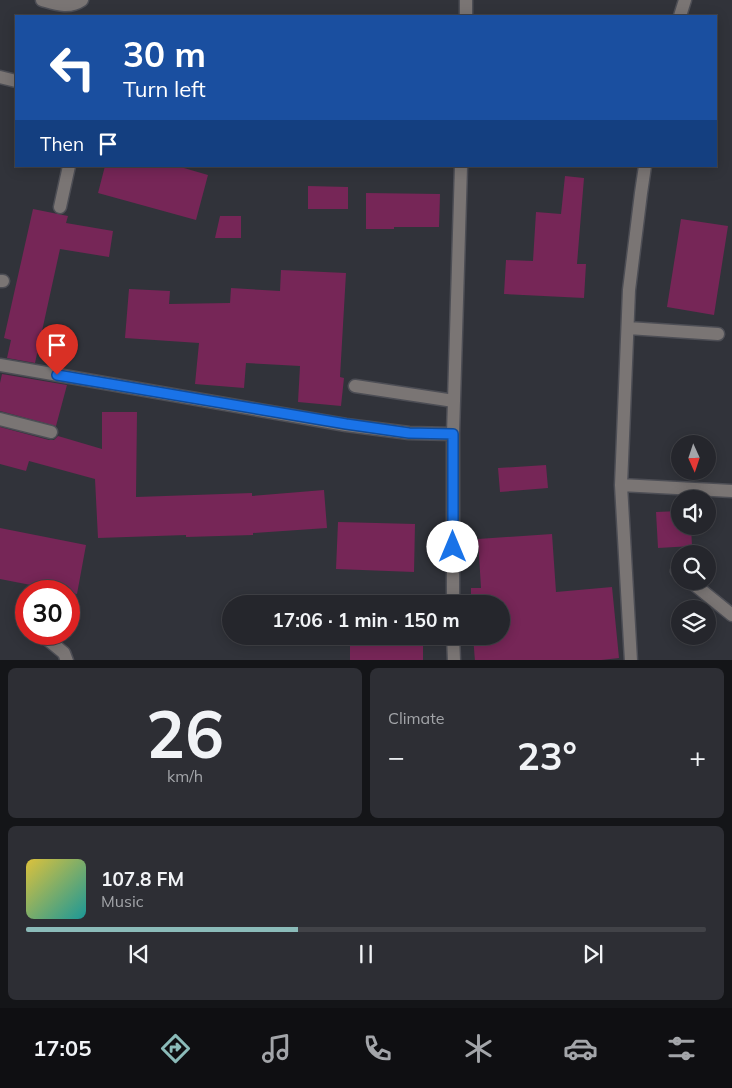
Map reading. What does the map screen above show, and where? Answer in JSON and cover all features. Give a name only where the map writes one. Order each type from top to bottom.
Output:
[{"type":"street","points":[[42,0],[70,6],[82,0]]},
{"type":"street","points":[[466,0],[466,15]]},
{"type":"street","points":[[680,15],[685,0]]},
{"type":"street","points":[[0,77],[15,81]]},
{"type":"street","points":[[60,207],[68,167]]},
{"type":"street","points":[[453,595],[453,434],[461,167]]},
{"type":"street","points":[[631,660],[621,485],[629,290],[645,167]]},
{"type":"street","points":[[628,328],[718,334]]},
{"type":"street","points":[[0,365],[346,424],[409,433],[453,434]]},
{"type":"street","points":[[356,386],[454,401]]},
{"type":"street","points":[[0,419],[50,432]]},
{"type":"street","points":[[621,485],[732,491]]},
{"type":"street","points":[[701,590],[732,614]]},
{"type":"street","points":[[55,645],[64,653],[67,660]]},
{"type":"street","points":[[454,645],[454,660]]},
{"type":"building","points":[[105,167],[180,167],[208,175],[196,220],[98,193]]},
{"type":"building","points":[[565,176],[584,178],[577,264],[586,264],[584,298],[504,294],[506,260],[533,261],[536,212],[561,214]]},
{"type":"building","points":[[308,186],[348,187],[348,209],[308,209]]},
{"type":"building","points":[[366,193],[440,194],[439,227],[366,229]]},
{"type":"building","points":[[33,209],[68,216],[66,223],[113,231],[109,257],[60,249],[35,363],[7,358],[11,340],[4,338]]},
{"type":"building","points":[[220,216],[241,216],[241,238],[215,238]]},
{"type":"building","points":[[681,219],[728,226],[714,315],[667,307]]},
{"type":"building","points":[[281,270],[346,273],[340,377],[344,378],[341,406],[298,402],[300,366],[246,363],[244,388],[195,384],[199,343],[125,338],[129,289],[170,291],[169,304],[230,303],[231,288],[280,291]]},
{"type":"building","points":[[2,374],[67,385],[56,426],[0,411],[0,383]]},
{"type":"building","points":[[102,412],[137,412],[136,497],[252,493],[252,496],[324,490],[327,528],[253,533],[253,535],[98,538],[95,479],[29,461],[26,471],[0,464],[0,427],[49,440],[54,440],[58,436],[102,449]]},
{"type":"building","points":[[546,465],[548,488],[500,492],[498,468]]},
{"type":"building","points":[[671,511],[671,535],[691,535],[692,545],[671,545],[671,547],[658,548],[656,512]]},
{"type":"building","points":[[338,522],[415,524],[414,572],[336,569]]},
{"type":"building","points":[[0,528],[86,545],[80,580],[15,580],[15,582],[0,579]]},
{"type":"building","points":[[552,534],[556,592],[612,587],[619,658],[602,660],[475,660],[474,645],[510,645],[510,595],[471,595],[471,588],[481,588],[478,539]]},
{"type":"building","points":[[350,645],[423,645],[423,660],[350,660]]},
{"type":"route","points":[[57,375],[346,424],[430,435],[453,434],[453,547]]}]
